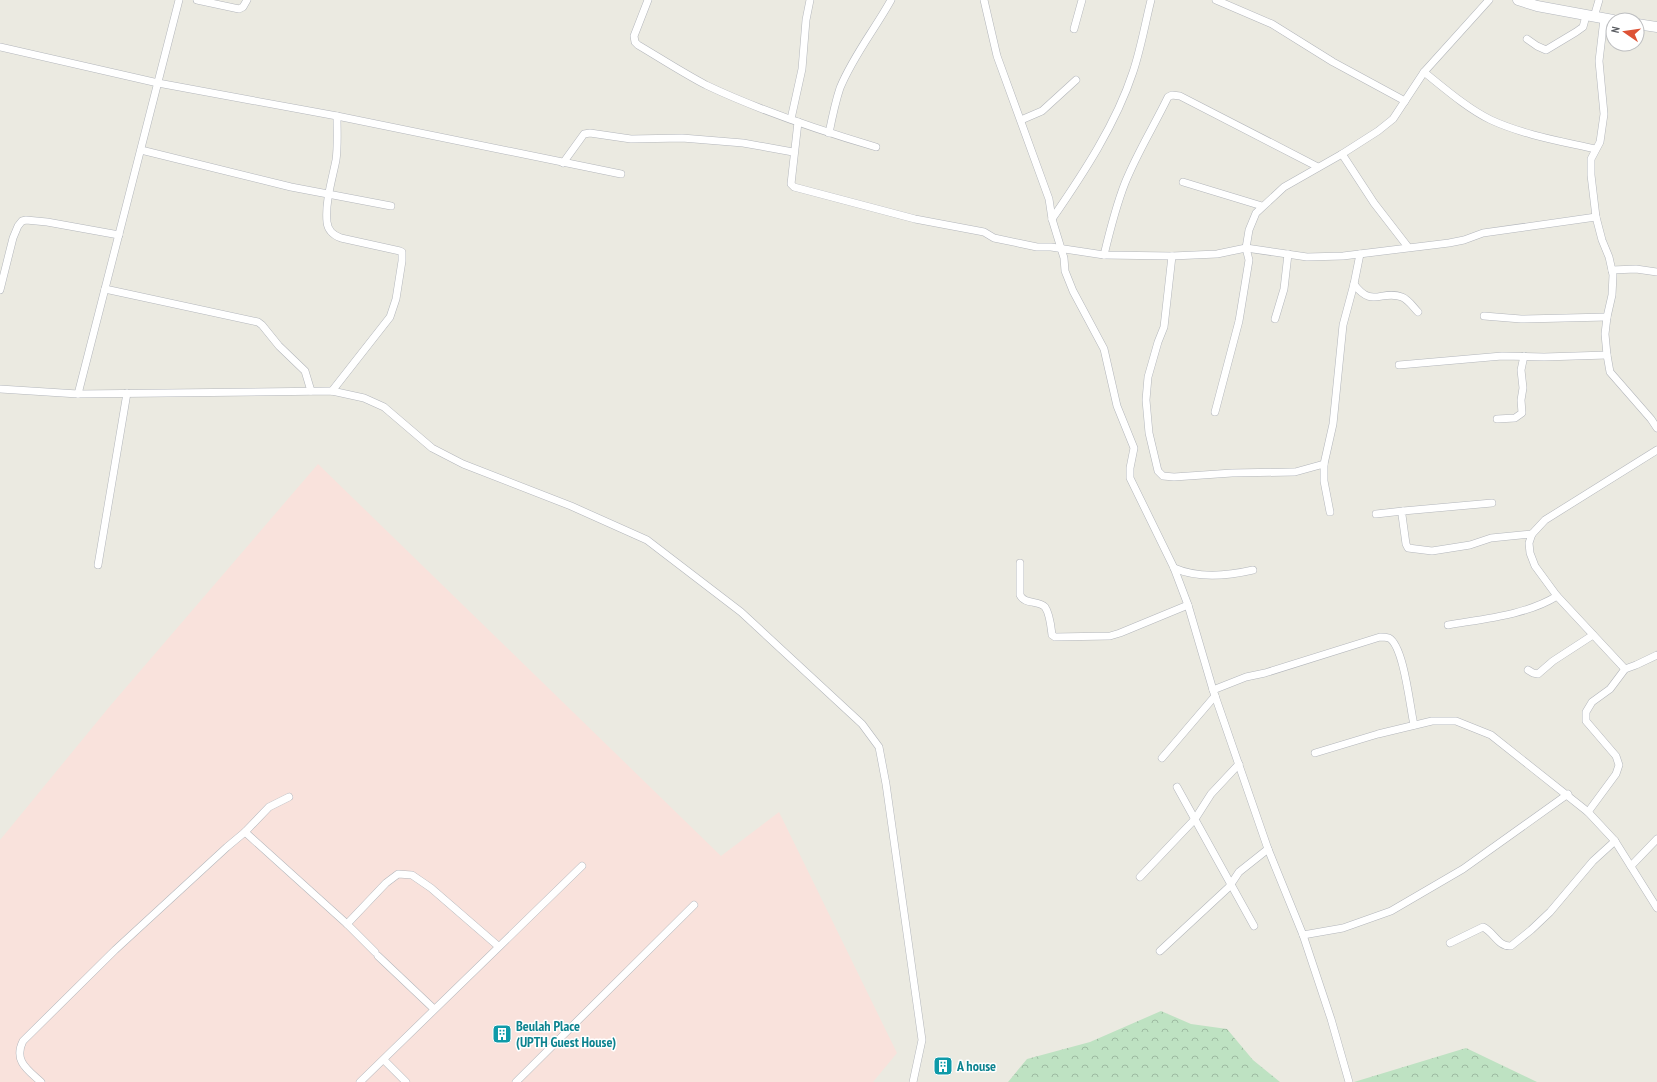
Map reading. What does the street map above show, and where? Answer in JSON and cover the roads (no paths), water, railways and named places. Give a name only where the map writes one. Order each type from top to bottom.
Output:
[{"type":"street","points":[[78,394],[179,0]]},
{"type":"street","points":[[197,0],[239,9],[243,7],[247,0]]},
{"type":"street","points":[[648,0],[634,36],[635,42],[638,45],[705,84],[764,110],[829,133],[876,147]]},
{"type":"street","points":[[810,0],[806,20],[802,69],[794,120],[791,184],[794,187],[915,219],[984,232],[994,238],[1037,247],[1104,254],[1172,256],[1217,254],[1246,248],[1307,257],[1360,254],[1449,243],[1464,240],[1483,233],[1596,217]]},
{"type":"street","points":[[829,133],[841,88],[853,63],[892,0]]},
{"type":"street","points":[[984,0],[997,56],[1049,199],[1052,219],[1064,258],[1065,271],[1073,291],[1104,349],[1117,406],[1134,448],[1130,468],[1130,478],[1174,568],[1188,605],[1214,693],[1268,849],[1303,935],[1331,1019],[1349,1082]]},
{"type":"street","points":[[1074,29],[1082,0]]},
{"type":"street","points":[[1052,219],[1076,184],[1109,128],[1123,99],[1134,71],[1151,0]]},
{"type":"street","points":[[1216,0],[1272,24],[1333,62],[1405,101]]},
{"type":"street","points":[[1215,412],[1239,321],[1249,260],[1246,248],[1249,230],[1256,213],[1284,187],[1342,154],[1378,131],[1393,119],[1424,72],[1489,0]]},
{"type":"street","points":[[1518,0],[1537,6],[1599,18]]},
{"type":"street","points":[[1599,0],[1599,61],[1604,114],[1600,142],[1591,159],[1591,174],[1596,217],[1612,270],[1612,295],[1605,334],[1607,355],[1610,372],[1657,428]]},
{"type":"street","points":[[1527,39],[1546,50],[1599,18]]},
{"type":"street","points":[[1645,25],[1657,27]]},
{"type":"street","points":[[0,47],[158,83],[337,116],[621,174]]},
{"type":"street","points":[[1424,72],[1455,96],[1490,119],[1530,134],[1595,149]]},
{"type":"street","points":[[1021,120],[1042,111],[1076,80]]},
{"type":"street","points":[[1104,254],[1114,212],[1125,182],[1168,97],[1172,95],[1180,96],[1318,167]]},
{"type":"street","points":[[332,391],[390,317],[396,299],[402,255],[400,251],[341,238],[332,232],[327,223],[329,195],[336,158],[337,116]]},
{"type":"street","points":[[563,163],[584,134],[590,133],[630,138],[682,138],[743,143],[793,152]]},
{"type":"street","points":[[140,150],[291,187],[391,206]]},
{"type":"street","points":[[1342,154],[1374,203],[1408,247]]},
{"type":"street","points":[[1183,182],[1262,206]]},
{"type":"street","points":[[0,290],[13,238],[22,221],[47,222],[119,235]]},
{"type":"street","points":[[1275,320],[1284,288],[1288,254]]},
{"type":"street","points":[[1330,512],[1324,481],[1324,464],[1333,424],[1343,325],[1360,254]]},
{"type":"street","points":[[1172,256],[1164,327],[1148,377],[1146,400],[1149,433],[1158,471],[1163,476],[1174,477],[1232,473],[1295,472],[1324,464]]},
{"type":"street","points":[[1612,270],[1657,272]]},
{"type":"street","points":[[1354,284],[1359,291],[1366,296],[1401,296],[1418,312]]},
{"type":"street","points":[[104,289],[258,322],[278,346],[305,371],[311,391]]},
{"type":"street","points":[[1484,316],[1521,319],[1607,317]]},
{"type":"street","points":[[1399,364],[1502,356],[1607,355]]},
{"type":"street","points":[[1497,419],[1515,418],[1522,413],[1521,400],[1523,388],[1521,370],[1524,356]]},
{"type":"street","points":[[0,389],[78,394],[332,391],[364,398],[384,407],[432,448],[462,464],[571,506],[647,540],[741,612],[862,724],[879,747],[886,784],[922,1040],[913,1082]]},
{"type":"street","points":[[98,565],[127,394]]},
{"type":"street","points":[[1625,669],[1557,596],[1535,566],[1530,553],[1529,543],[1532,534],[1545,520],[1657,450]]},
{"type":"street","points":[[1376,514],[1492,503]]},
{"type":"street","points":[[1403,511],[1402,516],[1406,544],[1408,548],[1432,551],[1444,550],[1470,545],[1491,538],[1532,534]]},
{"type":"street","points":[[1020,563],[1020,595],[1024,600],[1046,608],[1050,620],[1052,635],[1055,637],[1110,636],[1188,605]]},
{"type":"street","points":[[1174,568],[1185,572],[1221,576],[1253,570]]},
{"type":"street","points":[[1448,625],[1491,618],[1526,609],[1547,602],[1557,596]]},
{"type":"street","points":[[1528,670],[1538,674],[1553,661],[1593,635]]},
{"type":"street","points":[[1162,758],[1214,693],[1250,676],[1265,673],[1380,637],[1388,637],[1393,642],[1405,669],[1414,725]]},
{"type":"street","points":[[1588,812],[1616,774],[1620,765],[1616,756],[1586,721],[1586,712],[1592,702],[1610,689],[1625,669],[1657,655]]},
{"type":"street","points":[[1315,753],[1432,721],[1450,720],[1464,723],[1491,735],[1568,794],[1588,812],[1615,841],[1657,908]]},
{"type":"street","points":[[1140,877],[1195,819],[1211,794],[1239,764]]},
{"type":"street","points":[[1176,787],[1254,926]]},
{"type":"street","points":[[1303,935],[1343,928],[1391,911],[1463,869],[1568,794]]},
{"type":"street","points":[[41,1082],[23,1065],[19,1057],[19,1048],[23,1041],[115,950],[245,832],[269,807],[289,797]]},
{"type":"street","points":[[245,832],[348,924],[434,1009]]},
{"type":"street","points":[[1631,866],[1657,839]]},
{"type":"street","points":[[1450,943],[1483,926],[1489,930],[1501,944],[1511,946],[1550,912],[1593,861],[1615,841]]},
{"type":"street","points":[[1160,951],[1229,887],[1239,872],[1268,849]]},
{"type":"street","points":[[360,1082],[498,946],[582,866]]},
{"type":"street","points":[[348,924],[386,883],[398,874],[412,875],[431,888],[498,946]]},
{"type":"street","points":[[516,1082],[694,905]]},
{"type":"street","points":[[384,1060],[406,1082]]},
{"type":"place","name":"Beulah Place (UPTH Guest House)","points":[[502,1034]]},
{"type":"place","name":"A house","points":[[943,1066]]}]
